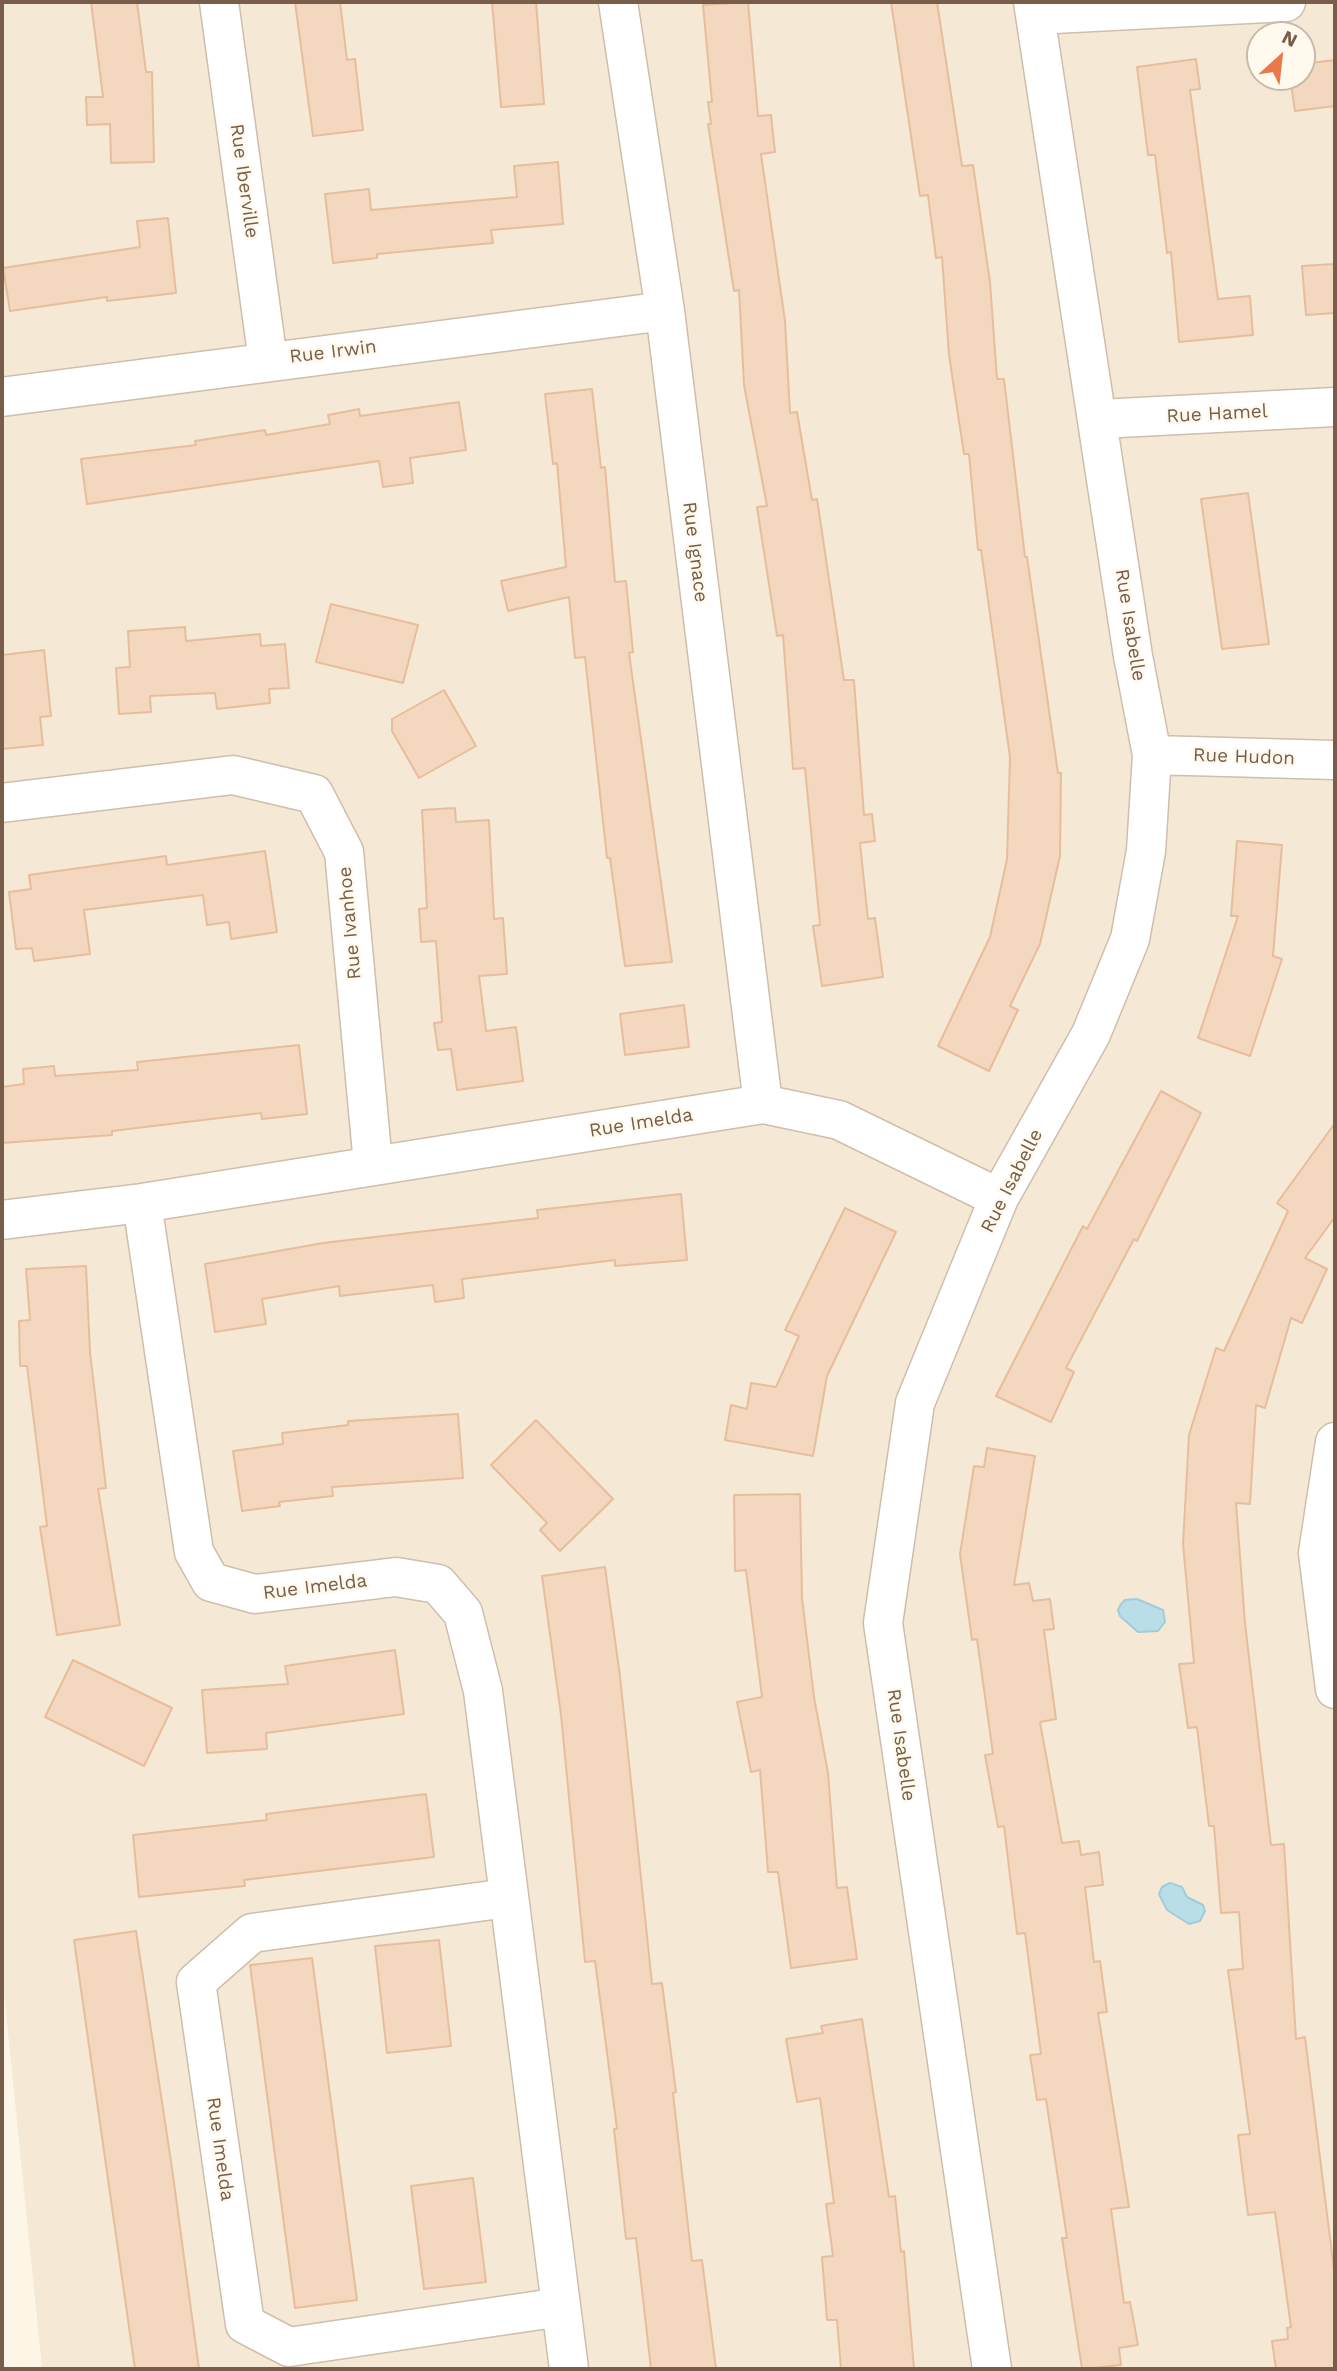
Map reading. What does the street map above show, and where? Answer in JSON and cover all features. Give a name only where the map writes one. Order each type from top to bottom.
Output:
[{"type":"street","name":"Rue Iberville","points":[[219,2],[268,360]]},
{"type":"street","name":"Rue Ignace","points":[[618,2],[665,311],[763,1104]]},
{"type":"street","points":[[1034,8],[1286,2]]},
{"type":"street","name":"Rue Isabelle","points":[[992,2369],[883,1623],[915,1403],[999,1198],[1091,1034],[1129,939],[1146,851],[1152,755],[1133,656],[1099,419],[1034,8]]},
{"type":"street","name":"Rue Irwin","points":[[2,397],[268,360],[665,311]]},
{"type":"street","name":"Rue Hamel","points":[[1099,419],[1335,407]]},
{"type":"street","name":"Rue Hudon","points":[[1152,755],[1335,760]]},
{"type":"street","name":"Rue Ivanhoe","points":[[2,803],[233,775],[314,794],[344,852],[373,1164]]},
{"type":"street","name":"Rue Imelda","points":[[2,1220],[142,1203],[373,1164],[763,1104],[839,1120],[999,1198]]},
{"type":"street","name":"Rue Imelda","points":[[142,1203],[194,1552],[211,1582],[255,1594],[396,1577],[438,1584],[463,1613],[483,1691],[507,1898],[569,2369]]},
{"type":"street","points":[[1335,1443],[1318,1553],[1335,1689]]},
{"type":"street","name":"Rue Imelda","points":[[507,1898],[252,1933],[196,1982],[246,2324],[289,2347],[561,2308]]},
{"type":"shaded area","points":[[2,2],[1335,2],[1335,2369],[42,2369],[2,1973]]},
{"type":"water","points":[[1137,1599],[1163,1610],[1165,1622],[1158,1631],[1138,1632],[1120,1616],[1118,1610],[1125,1600]]},
{"type":"water","points":[[1170,1883],[1182,1887],[1187,1897],[1203,1905],[1205,1911],[1200,1921],[1189,1924],[1167,1910],[1159,1894],[1162,1887]]},
{"type":"building","points":[[91,2],[137,2],[146,72],[152,72],[154,162],[111,163],[110,124],[87,125],[86,97],[103,97]]},
{"type":"building","points":[[295,2],[340,2],[347,60],[355,59],[363,130],[313,136]]},
{"type":"building","points":[[492,2],[536,2],[544,104],[501,107]]},
{"type":"building","points":[[748,2],[758,116],[771,115],[775,152],[761,154],[785,321],[790,413],[797,412],[812,500],[817,499],[844,680],[854,680],[864,815],[872,814],[875,841],[860,843],[868,919],[875,918],[883,977],[822,986],[813,926],[820,925],[805,768],[793,769],[783,635],[777,636],[757,507],[767,506],[744,385],[739,290],[734,291],[708,124],[711,124],[708,102],[712,102],[703,5]]},
{"type":"building","points":[[891,2],[937,2],[962,166],[973,165],[990,282],[997,379],[1004,379],[1025,557],[1058,773],[1061,773],[1060,856],[1040,944],[1010,1006],[1018,1010],[989,1071],[938,1046],[990,937],[1007,859],[1010,757],[981,550],[978,550],[969,454],[964,454],[949,355],[942,257],[936,258],[928,195],[920,196]]},
{"type":"building","points":[[1196,59],[1200,89],[1190,90],[1218,299],[1250,296],[1253,335],[1179,342],[1171,252],[1167,253],[1155,155],[1148,155],[1137,67]]},
{"type":"building","points":[[1335,60],[1335,106],[1295,111],[1292,91],[1316,91],[1316,62]]},
{"type":"building","points":[[558,162],[563,224],[491,230],[493,243],[377,254],[377,258],[333,263],[325,194],[369,189],[371,210],[517,197],[514,166]]},
{"type":"building","points":[[168,218],[176,293],[107,301],[107,297],[10,311],[3,268],[140,247],[137,221]]},
{"type":"building","points":[[1335,264],[1335,313],[1306,315],[1302,266]]},
{"type":"building","points":[[592,389],[601,468],[605,467],[615,582],[626,581],[633,652],[629,653],[672,962],[625,966],[610,858],[607,858],[585,657],[575,658],[569,597],[508,611],[501,581],[566,567],[557,463],[553,464],[545,394]]},
{"type":"building","points":[[459,402],[466,450],[410,458],[413,483],[383,487],[379,461],[87,504],[81,459],[196,445],[195,441],[265,430],[266,435],[330,424],[328,415],[359,409],[360,416]]},
{"type":"building","points":[[1248,493],[1269,644],[1222,649],[1201,499]]},
{"type":"building","points":[[331,604],[418,625],[403,683],[316,662]]},
{"type":"building","points":[[185,627],[186,641],[260,634],[261,646],[285,644],[289,688],[269,689],[270,703],[217,709],[215,693],[150,696],[151,712],[119,714],[116,668],[130,667],[128,631]]},
{"type":"building","points":[[44,650],[51,716],[40,717],[43,745],[2,749],[2,655]]},
{"type":"building","points":[[444,690],[476,746],[419,778],[392,731],[392,719]]},
{"type":"building","points":[[455,808],[456,822],[489,820],[494,919],[503,918],[507,974],[479,976],[486,1031],[516,1027],[523,1081],[457,1090],[451,1049],[438,1050],[434,1023],[442,1022],[436,941],[421,942],[419,909],[427,908],[422,810]]},
{"type":"building","points":[[1237,841],[1282,845],[1273,956],[1282,959],[1250,1056],[1198,1038],[1238,916],[1231,916]]},
{"type":"building","points":[[265,851],[277,932],[231,939],[229,922],[207,925],[203,895],[84,910],[90,954],[34,961],[32,948],[16,949],[9,892],[31,889],[29,875],[166,856],[167,865]]},
{"type":"building","points":[[684,1005],[689,1047],[625,1055],[620,1014]]},
{"type":"building","points":[[299,1045],[307,1114],[262,1119],[261,1113],[112,1131],[112,1135],[2,1143],[2,1087],[24,1084],[23,1069],[54,1066],[55,1076],[138,1070],[137,1062]]},
{"type":"building","points":[[1161,1091],[1201,1113],[1137,1241],[1134,1239],[1066,1368],[1074,1372],[1051,1422],[996,1396],[1083,1226],[1087,1229]]},
{"type":"building","points":[[1335,1123],[1335,1217],[1305,1258],[1327,1269],[1302,1323],[1291,1318],[1265,1408],[1256,1405],[1250,1504],[1236,1503],[1245,1623],[1271,1845],[1284,1844],[1296,2039],[1305,2037],[1335,2278],[1335,2369],[1276,2369],[1272,2341],[1288,2339],[1287,2328],[1291,2327],[1275,2212],[1248,2215],[1238,2135],[1250,2134],[1228,1970],[1243,1969],[1239,1912],[1221,1913],[1214,1826],[1209,1826],[1197,1727],[1188,1728],[1179,1664],[1194,1663],[1183,1544],[1189,1435],[1216,1348],[1224,1351],[1288,1211],[1277,1203]]},
{"type":"building","points":[[681,1194],[687,1260],[615,1266],[615,1260],[462,1279],[464,1298],[435,1302],[433,1285],[340,1296],[339,1286],[262,1299],[266,1324],[215,1332],[205,1264],[323,1243],[538,1218],[537,1210]]},
{"type":"building","points":[[845,1208],[896,1232],[827,1376],[813,1456],[725,1440],[731,1405],[747,1409],[751,1383],[776,1387],[799,1336],[785,1330]]},
{"type":"building","points":[[86,1266],[90,1352],[106,1488],[98,1489],[120,1625],[57,1635],[40,1527],[47,1526],[27,1366],[20,1366],[19,1321],[30,1320],[26,1269]]},
{"type":"building","points":[[458,1414],[463,1478],[332,1487],[333,1496],[279,1502],[280,1506],[242,1511],[233,1451],[283,1444],[282,1433],[348,1425],[348,1421]]},
{"type":"building","points":[[536,1420],[613,1499],[560,1551],[540,1530],[547,1523],[491,1465]]},
{"type":"building","points":[[987,1448],[1035,1456],[1014,1585],[1029,1583],[1033,1601],[1050,1599],[1054,1629],[1044,1630],[1056,1719],[1040,1722],[1062,1843],[1079,1841],[1081,1855],[1099,1852],[1103,1885],[1085,1887],[1094,1962],[1100,1961],[1107,2012],[1098,2013],[1129,2207],[1111,2209],[1124,2303],[1130,2302],[1138,2345],[1119,2348],[1121,2365],[1082,2369],[1062,2238],[1067,2238],[1046,2099],[1037,2100],[1030,2055],[1041,2054],[1025,1933],[1017,1934],[1004,1826],[998,1827],[985,1755],[993,1754],[977,1639],[972,1640],[960,1554],[974,1466],[984,1467]]},
{"type":"building","points":[[800,1494],[802,1598],[814,1697],[828,1773],[837,1888],[847,1887],[857,1959],[791,1968],[778,1872],[768,1872],[760,1770],[751,1772],[737,1702],[762,1697],[746,1570],[735,1571],[734,1495]]},
{"type":"building","points":[[605,1567],[620,1676],[652,1984],[662,1983],[676,2092],[673,2093],[692,2261],[702,2260],[716,2369],[651,2369],[636,2238],[626,2239],[614,2129],[617,2129],[595,1961],[585,1962],[561,1715],[542,1576]]},
{"type":"building","points":[[395,1650],[404,1714],[266,1733],[267,1749],[207,1753],[202,1690],[288,1684],[285,1666]]},
{"type":"building","points":[[73,1660],[172,1708],[144,1766],[45,1717]]},
{"type":"building","points":[[426,1794],[434,1857],[244,1880],[245,1886],[139,1897],[133,1835],[267,1820],[266,1814]]},
{"type":"building","points":[[136,1931],[199,2369],[135,2369],[74,1940]]},
{"type":"building","points":[[439,1940],[451,2046],[387,2053],[375,1946]]},
{"type":"building","points":[[312,1958],[357,2300],[295,2308],[250,1965]]},
{"type":"building","points":[[862,2019],[889,2197],[895,2196],[901,2252],[904,2251],[914,2369],[841,2369],[837,2320],[827,2320],[822,2257],[833,2256],[826,2204],[834,2203],[820,2098],[797,2102],[786,2039],[823,2033],[821,2026]]},
{"type":"building","points":[[473,2178],[486,2282],[424,2289],[411,2186]]}]
